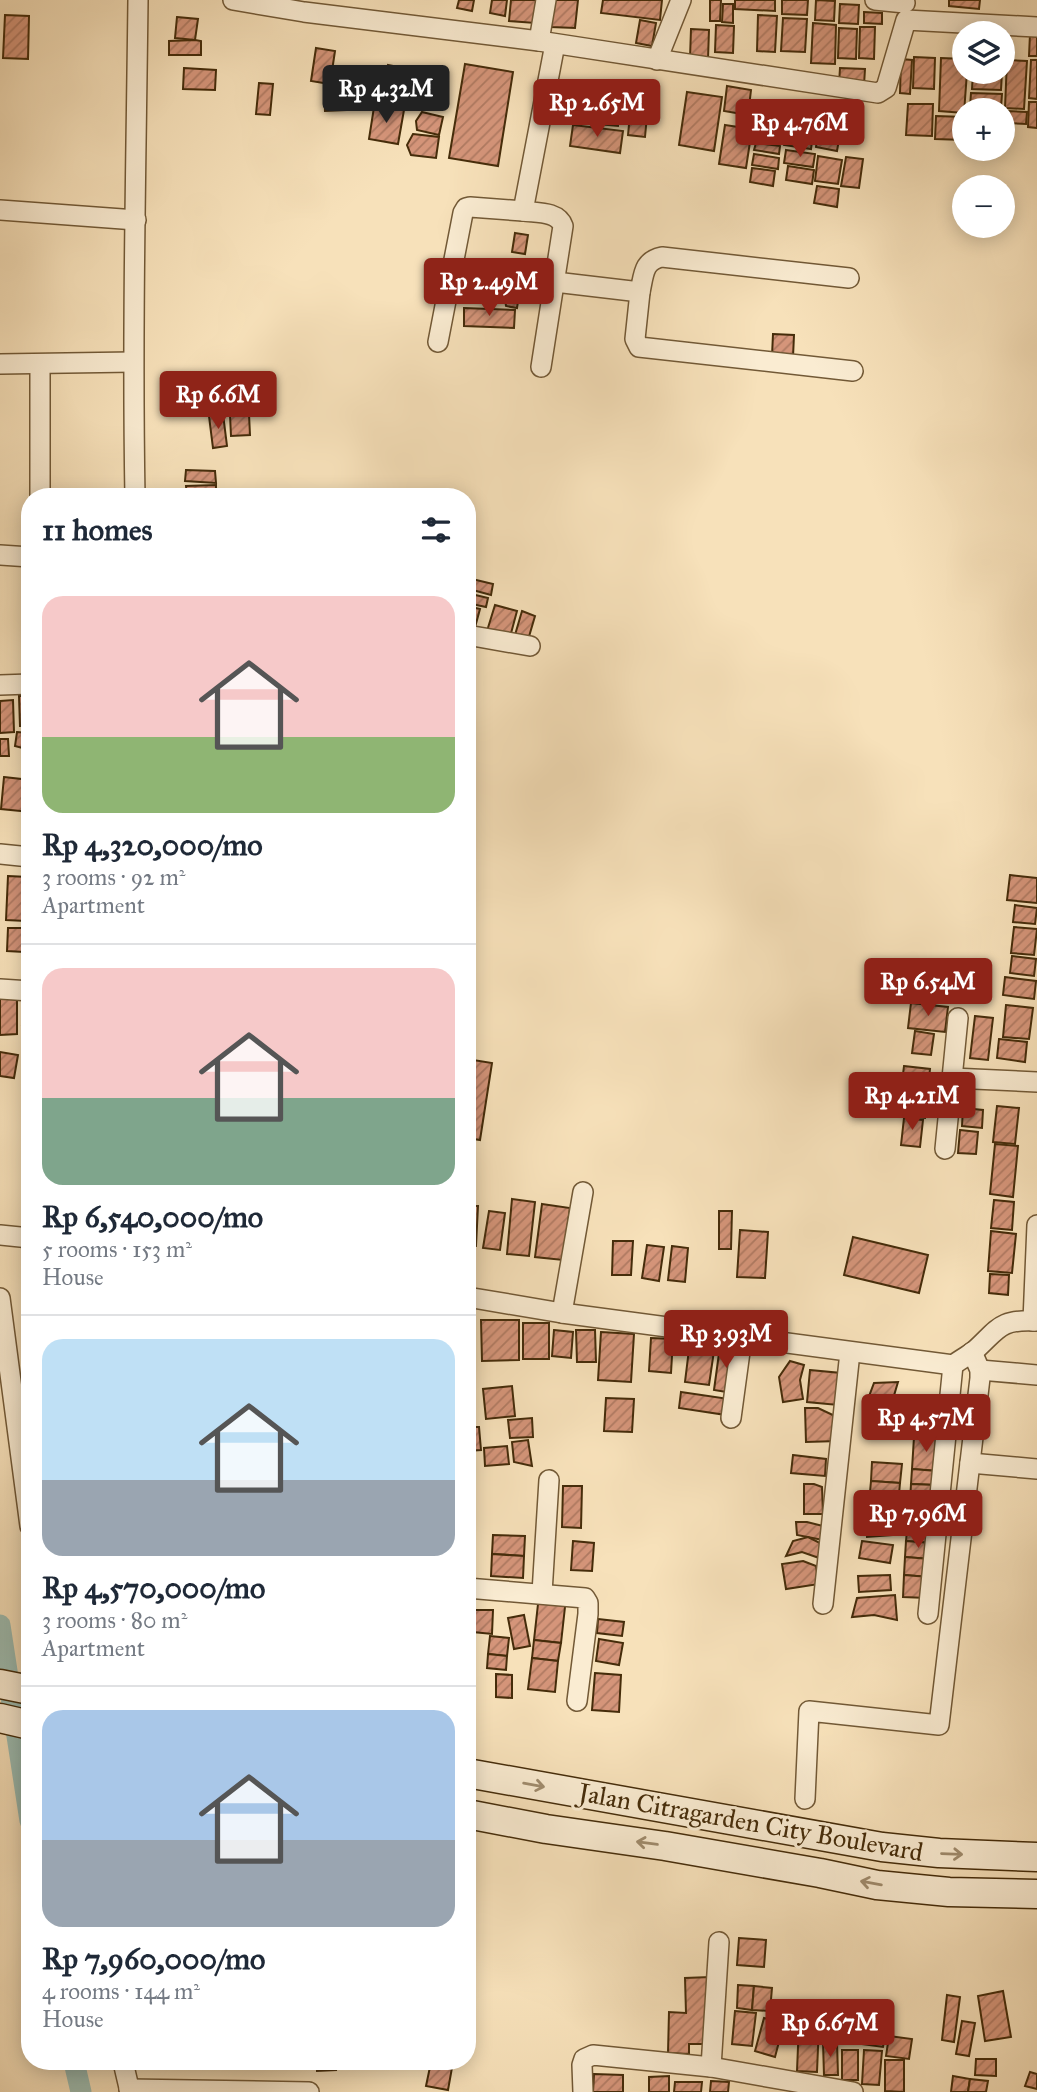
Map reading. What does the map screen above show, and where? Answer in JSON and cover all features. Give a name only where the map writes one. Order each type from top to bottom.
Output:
[{"type":"main road","points":[[0,1684],[21,1688]]},
{"type":"main road","points":[[0,1718],[21,1723]]},
{"type":"main road","name":"Jalan Citragarden City Boulevard","points":[[476,1775],[882,1847],[939,1853],[1037,1857]]},
{"type":"main road","name":"Jalan Citragarden City Boulevard","points":[[476,1816],[665,1846],[877,1885],[949,1892],[1037,1894]]},
{"type":"street","points":[[135,488],[133,362],[138,0]]},
{"type":"street","points":[[233,0],[267,3],[304,12],[547,43],[878,93],[886,88],[905,8]]},
{"type":"street","points":[[523,211],[547,43],[546,0]]},
{"type":"street","points":[[657,60],[681,0]]},
{"type":"street","points":[[875,0],[905,8],[1037,27]]},
{"type":"street","points":[[438,342],[466,208],[557,216],[562,220],[563,226],[541,367]]},
{"type":"street","points":[[0,210],[136,220]]},
{"type":"street","points":[[849,278],[663,257],[653,259],[647,265],[640,292],[635,339],[639,346],[853,371]]},
{"type":"street","points":[[555,282],[640,292]]},
{"type":"street","points":[[0,364],[133,362]]},
{"type":"street","points":[[40,364],[40,488]]},
{"type":"street","points":[[0,555],[21,556]]},
{"type":"street","points":[[476,637],[530,646]]},
{"type":"street","points":[[0,685],[21,684]]},
{"type":"street","points":[[0,854],[21,856]]},
{"type":"street","points":[[0,989],[21,990]]},
{"type":"street","points":[[945,1149],[958,1018]]},
{"type":"street","points":[[952,1078],[1037,1082]]},
{"type":"street","points":[[562,1313],[583,1192]]},
{"type":"street","points":[[804,1799],[810,1711],[939,1725],[970,1463],[976,1361],[997,1328],[1035,1315],[1037,1225]]},
{"type":"street","points":[[0,1235],[21,1237]]},
{"type":"street","points":[[0,1298],[21,1458]]},
{"type":"street","points":[[476,1299],[562,1313],[953,1365],[976,1361],[1037,1375]]},
{"type":"street","points":[[731,1418],[742,1337]]},
{"type":"street","points":[[823,1604],[850,1352]]},
{"type":"street","points":[[928,1614],[953,1365]]},
{"type":"street","points":[[970,1463],[1037,1469]]},
{"type":"street","points":[[542,1593],[549,1480]]},
{"type":"street","points":[[476,1589],[585,1598],[589,1614],[577,1701]]},
{"type":"street","points":[[711,2067],[719,1942]]},
{"type":"street","points":[[583,2092],[582,2064],[584,2059],[593,2055],[711,2067],[853,2092]]},
{"type":"street","points":[[125,2070],[130,2090],[309,2092]]},
{"type":"building","points":[[459,0],[474,0],[472,11],[457,8]]},
{"type":"building","points":[[492,0],[507,0],[505,16],[490,13]]},
{"type":"building","points":[[511,0],[537,0],[535,23],[509,21]]},
{"type":"building","points":[[553,0],[578,0],[575,28],[551,27]]},
{"type":"building","points":[[603,0],[662,0],[660,20],[601,13]]},
{"type":"building","points":[[710,0],[721,0],[720,21],[710,21]]},
{"type":"building","points":[[735,0],[775,0],[775,11],[735,9]]},
{"type":"building","points":[[782,0],[808,0],[807,15],[782,14]]},
{"type":"building","points":[[816,0],[835,1],[834,21],[815,20]]},
{"type":"building","points":[[949,0],[980,0],[979,9],[949,6]]},
{"type":"building","points":[[723,4],[733,4],[733,23],[722,22]]},
{"type":"building","points":[[840,4],[859,5],[858,24],[839,23]]},
{"type":"building","points":[[864,12],[882,13],[882,24],[864,23]]},
{"type":"building","points":[[5,15],[29,16],[28,59],[3,58]]},
{"type":"building","points":[[758,15],[777,16],[775,52],[757,51]]},
{"type":"building","points":[[177,17],[198,19],[195,40],[175,38]]},
{"type":"building","points":[[783,18],[807,19],[805,52],[781,51]]},
{"type":"building","points":[[640,20],[656,23],[652,46],[636,43]]},
{"type":"building","points":[[813,23],[836,25],[835,64],[811,63]]},
{"type":"building","points":[[716,25],[734,26],[733,53],[715,52]]},
{"type":"building","points":[[860,27],[875,27],[874,59],[859,58]]},
{"type":"building","points":[[839,28],[857,29],[856,59],[838,58]]},
{"type":"building","points":[[691,29],[709,30],[708,59],[690,58]]},
{"type":"building","points":[[1030,34],[1037,34],[1037,56],[1029,56]]},
{"type":"building","points":[[169,41],[201,41],[201,55],[169,55]]},
{"type":"building","points":[[316,48],[335,51],[330,84],[311,81]]},
{"type":"building","points":[[914,57],[935,58],[934,89],[913,88]]},
{"type":"building","points":[[941,58],[952,58],[952,84],[966,84],[965,98],[952,98],[952,112],[939,111]]},
{"type":"building","points":[[901,59],[912,60],[910,94],[900,93]]},
{"type":"building","points":[[1015,60],[1027,61],[1024,109],[1015,109],[1015,98],[1005,98],[1006,84],[1015,84]]},
{"type":"building","points":[[1031,60],[1037,60],[1037,99],[1029,98]]},
{"type":"building","points":[[465,64],[513,72],[498,166],[449,158]]},
{"type":"building","points":[[388,65],[404,68],[399,92],[383,89]]},
{"type":"building","points":[[184,68],[216,70],[215,90],[183,89]]},
{"type":"building","points":[[840,68],[865,69],[864,85],[839,84]]},
{"type":"building","points":[[445,69],[439,100],[426,98],[431,70]]},
{"type":"building","points":[[410,70],[423,72],[419,98],[407,96]]},
{"type":"building","points":[[333,82],[348,85],[346,110],[325,111],[324,88]]},
{"type":"building","points":[[259,83],[273,84],[270,115],[256,114]]},
{"type":"building","points":[[591,83],[621,86],[618,126],[587,123]]},
{"type":"building","points":[[972,84],[1001,84],[1001,90],[972,89]]},
{"type":"building","points":[[727,86],[751,90],[748,115],[724,111]]},
{"type":"building","points":[[687,92],[722,97],[714,151],[679,145]]},
{"type":"building","points":[[971,93],[1002,94],[1002,98],[971,98]]},
{"type":"building","points":[[1029,102],[1037,102],[1037,128],[1028,127]]},
{"type":"building","points":[[631,104],[648,105],[645,137],[628,135]]},
{"type":"building","points":[[908,104],[933,104],[932,136],[906,135]]},
{"type":"building","points":[[374,107],[404,110],[398,144],[369,139]]},
{"type":"building","points":[[762,109],[783,112],[778,143],[757,140]]},
{"type":"building","points":[[1015,111],[1027,112],[1026,124],[1015,123]]},
{"type":"building","points":[[422,112],[443,117],[439,135],[417,130],[416,121]]},
{"type":"building","points":[[789,116],[815,120],[811,149],[784,145]]},
{"type":"building","points":[[936,116],[952,117],[952,140],[935,139]]},
{"type":"building","points":[[820,118],[842,122],[837,151],[816,147]]},
{"type":"building","points":[[573,125],[623,131],[620,153],[570,146]]},
{"type":"building","points":[[725,125],[752,129],[746,168],[719,164]]},
{"type":"building","points":[[413,134],[439,137],[436,158],[411,155],[407,145]]},
{"type":"building","points":[[756,143],[780,146],[779,154],[754,150]]},
{"type":"building","points":[[786,150],[815,154],[813,167],[784,163]]},
{"type":"building","points":[[754,154],[779,158],[778,169],[752,165]]},
{"type":"building","points":[[818,156],[842,160],[838,184],[815,181]]},
{"type":"building","points":[[846,157],[863,159],[859,188],[841,186]]},
{"type":"building","points":[[788,166],[814,170],[812,184],[786,180]]},
{"type":"building","points":[[752,168],[775,171],[773,186],[750,182]]},
{"type":"building","points":[[817,186],[839,189],[837,207],[814,203]]},
{"type":"building","points":[[515,233],[528,235],[525,254],[512,252]]},
{"type":"building","points":[[504,292],[519,295],[517,308],[506,306]]},
{"type":"building","points":[[464,308],[515,310],[514,328],[464,326]]},
{"type":"building","points":[[773,334],[794,335],[793,357],[772,356]]},
{"type":"building","points":[[223,414],[227,446],[213,448],[209,416]]},
{"type":"building","points":[[249,414],[250,435],[231,436],[230,415]]},
{"type":"building","points":[[186,470],[215,471],[216,483],[185,481]]},
{"type":"building","points":[[216,485],[216,488],[186,488]]},
{"type":"building","points":[[476,580],[493,584],[491,595],[476,591]]},
{"type":"building","points":[[476,595],[488,598],[486,607],[476,605]]},
{"type":"building","points":[[495,605],[517,611],[510,637],[487,631]]},
{"type":"building","points":[[476,608],[480,609],[476,624]]},
{"type":"building","points":[[522,611],[535,616],[528,640],[515,635]]},
{"type":"building","points":[[19,696],[21,696],[21,726]]},
{"type":"building","points":[[13,700],[14,732],[0,733],[0,701]]},
{"type":"building","points":[[17,732],[21,732],[21,748],[15,746]]},
{"type":"building","points":[[0,739],[8,739],[9,756],[0,756]]},
{"type":"building","points":[[4,777],[21,779],[21,811],[1,809]]},
{"type":"building","points":[[1010,875],[1037,878],[1037,903],[1007,900]]},
{"type":"building","points":[[8,876],[21,877],[21,921],[6,920]]},
{"type":"building","points":[[1015,905],[1037,908],[1035,924],[1013,922]]},
{"type":"building","points":[[1014,927],[1037,929],[1034,955],[1011,953]]},
{"type":"building","points":[[8,928],[21,928],[21,952],[7,951]]},
{"type":"building","points":[[1012,956],[1036,959],[1034,976],[1010,973]]},
{"type":"building","points":[[1005,977],[1036,981],[1034,999],[1003,995]]},
{"type":"building","points":[[17,994],[17,1034],[0,1035],[0,995]]},
{"type":"building","points":[[911,1003],[948,1007],[945,1032],[908,1028]]},
{"type":"building","points":[[1006,1005],[1033,1008],[1029,1039],[1003,1037]]},
{"type":"building","points":[[975,1016],[993,1018],[988,1060],[970,1058]]},
{"type":"building","points":[[915,1031],[934,1034],[931,1055],[912,1053]]},
{"type":"building","points":[[999,1039],[1027,1042],[1025,1062],[997,1058]]},
{"type":"building","points":[[0,1052],[18,1055],[14,1078],[0,1076]]},
{"type":"building","points":[[476,1060],[492,1063],[480,1140],[476,1139]]},
{"type":"building","points":[[904,1066],[930,1069],[925,1118],[898,1115]]},
{"type":"building","points":[[997,1106],[1019,1108],[1015,1144],[993,1142]]},
{"type":"building","points":[[963,1108],[983,1110],[982,1128],[962,1126]]},
{"type":"building","points":[[904,1118],[923,1120],[920,1147],[901,1145]]},
{"type":"building","points":[[960,1130],[978,1132],[976,1154],[958,1153]]},
{"type":"building","points":[[995,1144],[1018,1146],[1013,1197],[990,1194]]},
{"type":"building","points":[[512,1199],[535,1202],[529,1256],[507,1254]]},
{"type":"building","points":[[994,1200],[1014,1202],[1012,1230],[991,1228]]},
{"type":"building","points":[[542,1204],[570,1208],[563,1260],[535,1257]]},
{"type":"building","points":[[476,1206],[478,1206],[476,1246]]},
{"type":"building","points":[[489,1211],[505,1213],[500,1250],[483,1248]]},
{"type":"building","points":[[719,1211],[732,1211],[731,1249],[719,1249]]},
{"type":"building","points":[[740,1230],[768,1232],[765,1278],[737,1277]]},
{"type":"building","points":[[991,1231],[1016,1234],[1012,1273],[988,1271]]},
{"type":"building","points":[[853,1237],[928,1255],[919,1293],[844,1275]]},
{"type":"building","points":[[613,1241],[633,1241],[631,1275],[612,1275]]},
{"type":"building","points":[[647,1245],[664,1247],[659,1281],[642,1278]]},
{"type":"building","points":[[672,1246],[688,1248],[685,1282],[668,1280]]},
{"type":"building","points":[[990,1274],[1009,1275],[1008,1295],[989,1293]]},
{"type":"building","points":[[481,1320],[519,1320],[519,1360],[482,1361]]},
{"type":"building","points":[[523,1323],[549,1323],[549,1359],[523,1359]]},
{"type":"building","points":[[554,1330],[573,1332],[571,1358],[552,1356]]},
{"type":"building","points":[[576,1330],[595,1330],[596,1362],[577,1362]]},
{"type":"building","points":[[601,1332],[634,1334],[631,1382],[598,1380]]},
{"type":"building","points":[[651,1338],[673,1339],[671,1373],[649,1371]]},
{"type":"building","points":[[690,1341],[715,1344],[709,1385],[685,1382]]},
{"type":"building","points":[[720,1346],[739,1349],[733,1393],[714,1390]]},
{"type":"building","points":[[790,1361],[804,1365],[800,1380],[803,1399],[783,1402],[779,1377]]},
{"type":"building","points":[[810,1370],[841,1373],[838,1405],[807,1402]]},
{"type":"building","points":[[898,1382],[893,1411],[868,1412],[868,1399],[874,1383]]},
{"type":"building","points":[[512,1386],[515,1416],[486,1419],[483,1389]]},
{"type":"building","points":[[681,1392],[729,1399],[726,1415],[679,1408]]},
{"type":"building","points":[[606,1398],[634,1399],[632,1432],[604,1431]]},
{"type":"building","points":[[805,1408],[818,1408],[837,1417],[838,1441],[806,1442]]},
{"type":"building","points":[[532,1418],[533,1437],[510,1438],[508,1420]]},
{"type":"building","points":[[476,1427],[479,1427],[481,1450],[476,1450]]},
{"type":"building","points":[[914,1437],[939,1439],[937,1471],[912,1469]]},
{"type":"building","points":[[528,1440],[532,1466],[514,1462],[512,1442]]},
{"type":"building","points":[[507,1446],[509,1464],[485,1466],[484,1448]]},
{"type":"building","points":[[793,1455],[826,1459],[825,1476],[791,1473]]},
{"type":"building","points":[[872,1462],[902,1464],[900,1483],[871,1481]]},
{"type":"building","points":[[912,1469],[937,1471],[936,1485],[911,1484]]},
{"type":"building","points":[[871,1481],[900,1483],[898,1505],[869,1503]]},
{"type":"building","points":[[804,1484],[822,1487],[823,1514],[804,1514]]},
{"type":"building","points":[[911,1484],[936,1485],[934,1503],[910,1501]]},
{"type":"building","points":[[563,1486],[582,1486],[581,1528],[562,1527]]},
{"type":"building","points":[[910,1501],[934,1503],[933,1523],[908,1521]]},
{"type":"building","points":[[891,1517],[892,1535],[867,1537],[866,1518]]},
{"type":"building","points":[[908,1521],[933,1523],[931,1543],[906,1541]]},
{"type":"building","points":[[796,1522],[823,1526],[823,1540],[797,1535]]},
{"type":"building","points":[[493,1535],[525,1536],[524,1556],[492,1554]]},
{"type":"building","points":[[808,1537],[822,1544],[822,1559],[802,1552],[786,1556],[793,1541]]},
{"type":"building","points":[[573,1541],[594,1543],[592,1571],[571,1570]]},
{"type":"building","points":[[862,1541],[893,1545],[890,1563],[859,1558]]},
{"type":"building","points":[[906,1541],[931,1543],[930,1559],[905,1557]]},
{"type":"building","points":[[492,1554],[524,1556],[523,1578],[491,1576]]},
{"type":"building","points":[[905,1557],[930,1559],[929,1577],[904,1575]]},
{"type":"building","points":[[803,1561],[816,1566],[819,1584],[786,1589],[782,1564]]},
{"type":"building","points":[[890,1575],[891,1590],[859,1592],[858,1576]]},
{"type":"building","points":[[904,1575],[929,1577],[927,1598],[903,1597]]},
{"type":"building","points":[[539,1595],[566,1598],[561,1643],[534,1640]]},
{"type":"building","points":[[895,1595],[897,1620],[874,1615],[852,1617],[857,1598]]},
{"type":"building","points":[[476,1610],[493,1610],[492,1634],[476,1632]]},
{"type":"building","points":[[524,1615],[530,1646],[514,1649],[508,1618]]},
{"type":"building","points":[[598,1619],[624,1622],[622,1636],[597,1633]]},
{"type":"building","points":[[490,1636],[509,1638],[507,1656],[488,1654]]},
{"type":"building","points":[[599,1639],[623,1643],[619,1665],[596,1661]]},
{"type":"building","points":[[534,1640],[561,1643],[558,1661],[532,1658]]},
{"type":"building","points":[[488,1654],[507,1656],[506,1670],[487,1668]]},
{"type":"building","points":[[532,1658],[558,1661],[555,1692],[528,1689]]},
{"type":"building","points":[[595,1673],[621,1675],[619,1712],[592,1710]]},
{"type":"building","points":[[496,1674],[512,1675],[512,1698],[496,1697]]},
{"type":"building","points":[[739,1938],[766,1940],[764,1967],[737,1965]]},
{"type":"building","points":[[710,1977],[712,2044],[689,2044],[689,2054],[668,2053],[669,2012],[686,2013],[685,1978]]},
{"type":"building","points":[[738,1985],[754,1986],[752,2010],[737,2008]]},
{"type":"building","points":[[754,1986],[772,1988],[770,2011],[752,2010]]},
{"type":"building","points":[[1003,1991],[1011,2037],[985,2041],[978,1996]]},
{"type":"building","points":[[947,1995],[960,1997],[954,2042],[942,2040]]},
{"type":"building","points":[[735,2011],[756,2013],[752,2046],[732,2044]]},
{"type":"building","points":[[837,2016],[858,2018],[856,2041],[834,2039]]},
{"type":"building","points":[[764,2018],[784,2023],[775,2057],[755,2051]]},
{"type":"building","points":[[962,2021],[975,2023],[969,2056],[956,2054]]},
{"type":"building","points":[[799,2023],[819,2024],[817,2072],[797,2071]]},
{"type":"building","points":[[864,2023],[887,2026],[883,2047],[861,2044]]},
{"type":"building","points":[[889,2036],[912,2039],[909,2059],[886,2056]]},
{"type":"building","points":[[823,2042],[837,2042],[838,2075],[824,2075]]},
{"type":"building","points":[[842,2050],[858,2050],[858,2080],[842,2080]]},
{"type":"building","points":[[864,2050],[882,2051],[879,2085],[862,2084]]},
{"type":"building","points":[[976,2059],[996,2059],[996,2076],[975,2075]]},
{"type":"building","points":[[885,2060],[904,2060],[904,2092],[885,2091]]},
{"type":"building","points":[[429,2070],[452,2070],[448,2090],[426,2086]]},
{"type":"building","points":[[1030,2072],[1037,2074],[1037,2089],[1025,2086]]},
{"type":"building","points":[[594,2074],[623,2075],[623,2092],[593,2092]]},
{"type":"building","points":[[669,2076],[669,2092],[649,2092],[649,2077]]},
{"type":"building","points":[[953,2076],[970,2079],[968,2092],[951,2092]]},
{"type":"building","points":[[970,2079],[988,2081],[986,2092],[968,2092]]},
{"type":"building","points":[[711,2081],[729,2082],[728,2092],[710,2092]]},
{"type":"building","points":[[675,2082],[702,2082],[701,2092],[674,2092]]},
{"type":"waterway","points":[[0,1625],[21,1762]]},
{"type":"waterway","points":[[76,2070],[81,2092]]}]
